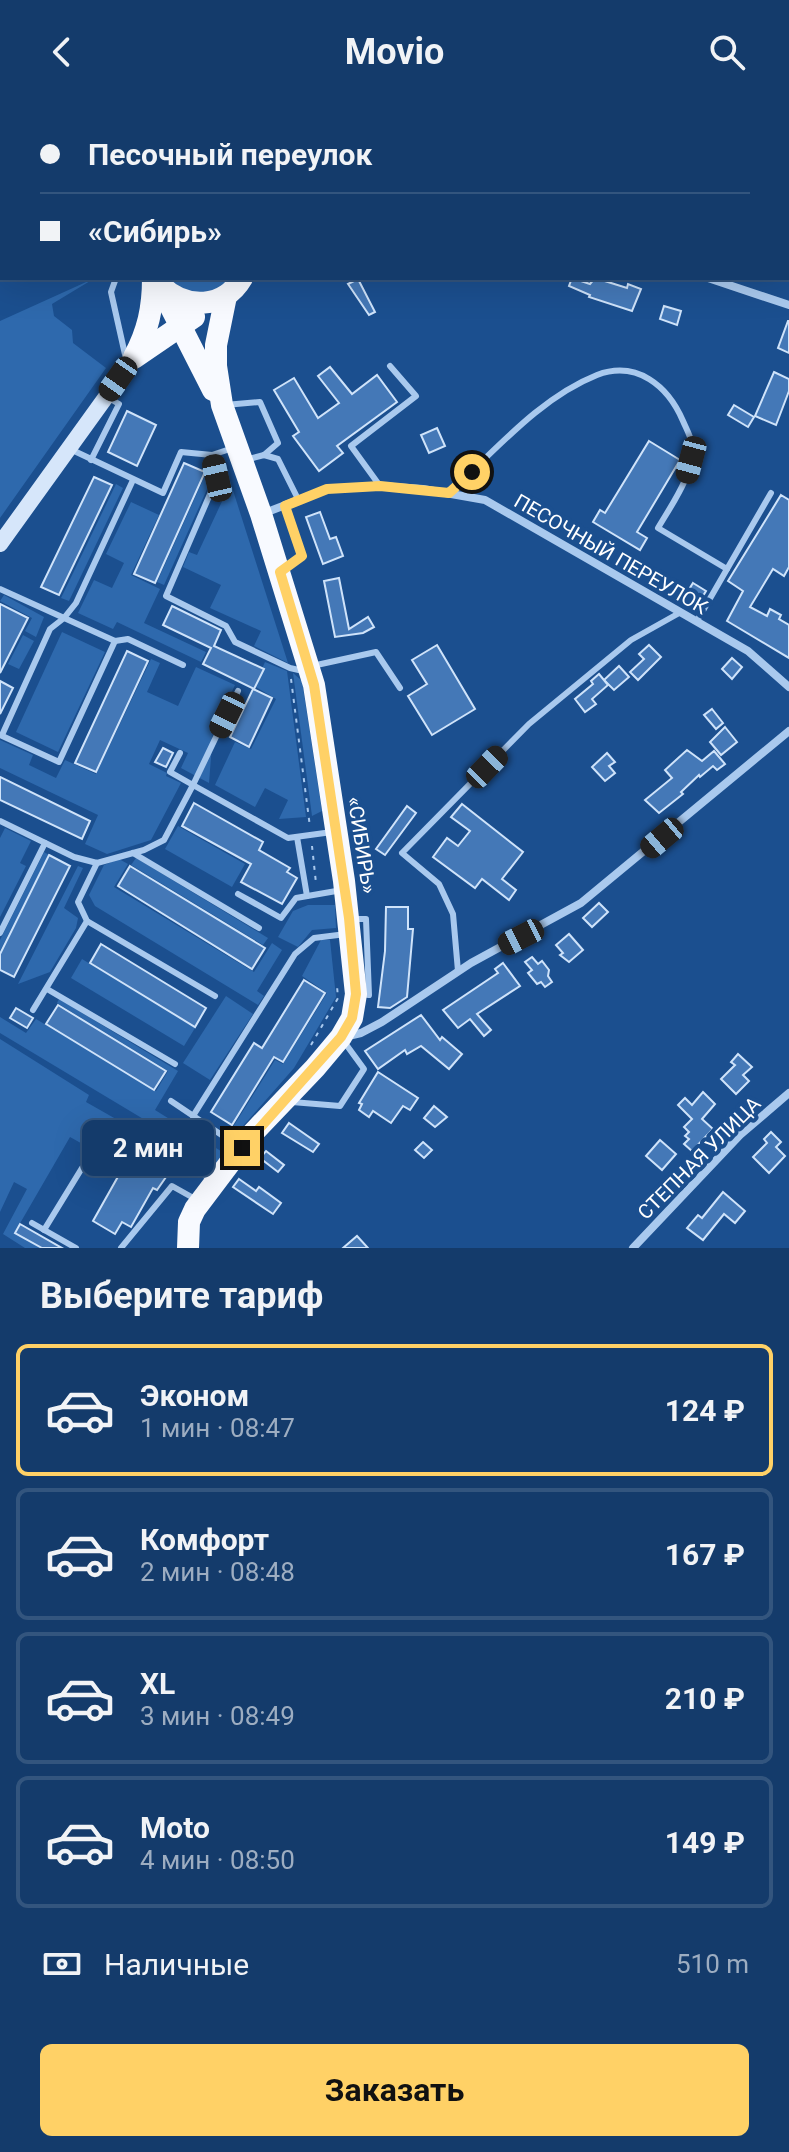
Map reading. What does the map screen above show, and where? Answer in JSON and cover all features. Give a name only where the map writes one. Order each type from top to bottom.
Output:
[{"type":"highway","points":[[131,362],[149,322],[154,280]]},
{"type":"highway","points":[[155,280],[222,405]]},
{"type":"highway","points":[[156,280],[168,293],[182,301],[200,304],[222,298]]},
{"type":"highway","points":[[131,362],[222,298],[240,280]]},
{"type":"highway","points":[[222,298],[216,345],[222,405]]},
{"type":"highway","name":"«СИБИРЬ»","points":[[188,1248],[189,1222],[200,1202],[242,1148],[341,1037],[352,1018],[356,994],[345,889],[309,670],[261,514],[222,405]]},
{"type":"main road","points":[[0,544],[131,362]]},
{"type":"street","points":[[714,280],[789,305]]},
{"type":"street","name":"ПЕСОЧНЫЙ ПЕРЕУЛОК","points":[[261,514],[327,489],[380,486],[485,500],[748,651],[789,687]]},
{"type":"street","points":[[341,1037],[361,1033],[382,1022],[458,971],[565,913],[597,891],[789,731]]},
{"type":"street","name":"СТЕПНАЯ УЛИЦА","points":[[633,1248],[740,1135],[789,1093]]},
{"type":"lane","points":[[115,280],[111,292],[131,362]]},
{"type":"lane","points":[[739,288],[742,280]]},
{"type":"lane","points":[[380,486],[351,446],[416,396],[390,366]]},
{"type":"lane","points":[[449,493],[541,409],[573,387],[599,375],[634,372],[661,386],[678,410],[692,443],[686,477],[658,528],[727,569]]},
{"type":"lane","points":[[91,460],[119,404],[106,396]]},
{"type":"lane","points":[[222,405],[260,402],[278,443],[264,455]]},
{"type":"lane","points":[[69,449],[163,493],[181,452],[264,455],[278,459],[299,501]]},
{"type":"lane","points":[[212,455],[217,478],[166,596],[226,626],[235,642],[290,668],[309,670],[376,652],[400,688]]},
{"type":"lane","points":[[115,641],[59,762],[1,735],[50,629],[76,603],[133,480]]},
{"type":"lane","points":[[697,621],[771,493]]},
{"type":"lane","points":[[280,572],[302,556],[285,506]]},
{"type":"lane","points":[[0,589],[115,641],[128,639],[183,665]]},
{"type":"lane","points":[[458,971],[453,914],[439,884],[402,853],[529,724],[631,640],[681,612]]},
{"type":"lane","points":[[0,821],[74,857],[97,863],[164,840],[238,691]]},
{"type":"lane","points":[[180,753],[170,772],[288,838],[335,831]]},
{"type":"lane","points":[[297,837],[307,896]]},
{"type":"lane","points":[[0,933],[45,843]]},
{"type":"lane","points":[[133,853],[259,928]]},
{"type":"lane","points":[[97,863],[78,902],[87,921],[215,996]]},
{"type":"lane","points":[[238,894],[281,918],[296,898],[345,889]]},
{"type":"lane","points":[[33,1010],[87,921]]},
{"type":"lane","points":[[193,1116],[295,954],[314,938],[350,926]]},
{"type":"lane","points":[[47,989],[175,1064]]},
{"type":"lane","points":[[285,1102],[340,1106],[364,1069],[341,1037]]},
{"type":"lane","points":[[171,1101],[242,1148]]},
{"type":"lane","points":[[138,1149],[146,1138],[215,1182]]},
{"type":"lane","points":[[44,1230],[82,1168]]},
{"type":"lane","points":[[121,1248],[172,1186],[200,1202]]},
{"type":"lane","points":[[32,1223],[76,1248]]},
{"type":"path","points":[[311,1045],[338,998],[336,976]]},
{"type":"path","points":[[170,1153],[193,1116]]},
{"type":"shaded area","points":[[92,280],[52,304],[54,316],[72,330],[73,343],[106,368],[0,518],[0,321]]},
{"type":"shaded area","points":[[169,280],[231,280],[224,287],[193,295]]},
{"type":"shaded area","points":[[206,473],[213,476],[164,585],[157,582]]},
{"type":"shaded area","points":[[230,481],[288,663],[254,646],[261,631],[210,608],[221,585],[183,567],[189,552],[197,555],[225,495],[222,484]]},
{"type":"shaded area","points":[[116,484],[123,488],[69,601],[61,598]]},
{"type":"shaded area","points":[[131,502],[159,515],[131,575],[160,589],[144,623],[206,652],[201,662],[117,622],[113,629],[78,613],[94,580],[112,588],[124,563],[106,554]]},
{"type":"shaded area","points":[[4,595],[44,617],[36,637],[25,631],[32,618],[0,601]]},
{"type":"shaded area","points":[[62,632],[105,652],[58,752],[16,732]]},
{"type":"shaded area","points":[[23,635],[34,641],[19,669],[8,664]]},
{"type":"shaded area","points":[[151,659],[160,663],[147,692],[178,706],[196,667],[235,685],[213,732],[209,783],[181,768],[188,753],[160,740],[149,764],[181,783],[151,840],[107,854],[85,844],[98,815],[0,768],[0,740],[33,755],[29,765],[56,778],[65,760],[96,774]]},
{"type":"shaded area","points":[[265,662],[287,671],[306,817],[279,819],[288,800],[265,788],[255,807],[215,785],[235,742],[251,749],[276,699],[254,686]]},
{"type":"shaded area","points":[[293,673],[302,681],[322,811],[312,816]]},
{"type":"shaded area","points":[[178,826],[245,864],[232,887],[165,849]]},
{"type":"shaded area","points":[[5,828],[31,841],[20,863],[26,866],[0,917],[0,838]]},
{"type":"shaded area","points":[[44,852],[49,855],[0,951],[0,940]]},
{"type":"shaded area","points":[[136,858],[268,938],[263,945],[131,865]]},
{"type":"shaded area","points":[[119,859],[128,864],[114,887],[254,972],[272,943],[282,950],[257,991],[264,996],[258,1005],[95,906],[89,895],[104,865]]},
{"type":"shaded area","points":[[78,866],[83,868],[64,908],[78,918],[76,928],[50,972],[18,984]]},
{"type":"shaded area","points":[[308,905],[335,905],[336,928],[312,930],[298,947],[278,937],[293,911]]},
{"type":"shaded area","points":[[321,940],[330,940],[336,997],[294,1068],[236,1134],[231,1130],[275,1060],[283,1064],[327,993],[302,976]]},
{"type":"shaded area","points":[[82,959],[195,1028],[184,1046],[71,978]]},
{"type":"shaded area","points":[[226,996],[253,1014],[210,1080],[183,1063]]},
{"type":"shaded area","points":[[59,999],[178,1071],[155,1110],[224,1153],[213,1170],[141,1126],[145,1120],[0,1033],[0,1017],[26,1033],[36,1019],[156,1091],[168,1071],[57,1003]]},
{"type":"shaded area","points":[[0,1039],[89,1095],[86,1102],[137,1131],[128,1147],[114,1139],[104,1156],[70,1137],[15,1232],[42,1248],[25,1248],[3,1234],[27,1189],[14,1182],[0,1212]]},
{"type":"building","points":[[359,280],[375,312],[369,315],[348,284]]},
{"type":"building","points":[[571,280],[590,284],[593,280],[601,280],[641,289],[632,311],[589,297],[569,286]]},
{"type":"building","points":[[664,306],[681,311],[677,325],[660,319]]},
{"type":"building","points":[[789,321],[789,353],[778,348]]},
{"type":"building","points":[[330,367],[352,394],[377,375],[397,402],[337,446],[343,453],[319,471],[293,436],[299,432],[274,390],[294,378],[318,418],[339,403],[318,376]]},
{"type":"building","points":[[774,372],[789,379],[789,391],[776,425],[755,416]]},
{"type":"building","points":[[734,405],[754,417],[748,427],[728,415]]},
{"type":"building","points":[[127,411],[156,425],[137,466],[108,452]]},
{"type":"building","points":[[437,428],[445,446],[429,453],[421,435]]},
{"type":"building","points":[[649,441],[680,460],[637,532],[647,538],[640,550],[593,522],[600,510],[605,513]]},
{"type":"building","points":[[184,463],[205,472],[155,583],[134,574]]},
{"type":"building","points":[[94,477],[112,485],[59,595],[41,587]]},
{"type":"building","points":[[781,495],[789,500],[789,567],[784,576],[773,569],[750,607],[767,616],[770,609],[781,615],[779,619],[789,625],[789,658],[727,621],[743,591],[728,581]]},
{"type":"building","points":[[320,512],[330,539],[336,537],[343,556],[323,564],[306,517]]},
{"type":"building","points":[[339,578],[349,629],[368,617],[374,627],[363,633],[335,637],[324,581]]},
{"type":"building","points":[[693,583],[706,591],[698,604],[685,596]]},
{"type":"building","points":[[0,604],[28,618],[0,673]]},
{"type":"building","points":[[172,606],[221,630],[214,646],[264,669],[254,689],[203,664],[211,648],[163,625]]},
{"type":"building","points":[[437,645],[475,709],[432,735],[408,696],[427,684],[412,660]]},
{"type":"building","points":[[649,645],[661,657],[638,680],[630,672],[644,659],[639,654]]},
{"type":"building","points":[[127,651],[148,661],[96,772],[75,763]]},
{"type":"building","points":[[732,658],[742,667],[732,679],[722,669]]},
{"type":"building","points":[[619,666],[629,677],[614,690],[604,680]]},
{"type":"building","points":[[599,674],[608,685],[592,699],[596,704],[585,712],[575,699],[593,684],[591,681]]},
{"type":"building","points":[[0,681],[13,688],[0,714]]},
{"type":"building","points":[[253,689],[272,698],[249,747],[230,737]]},
{"type":"building","points":[[712,709],[723,723],[716,729],[704,715]]},
{"type":"building","points":[[725,727],[737,742],[721,755],[710,742]]},
{"type":"building","points":[[163,748],[173,753],[166,767],[155,762]]},
{"type":"building","points":[[687,750],[702,761],[714,751],[725,764],[717,770],[713,766],[699,775],[681,792],[683,794],[659,813],[645,800],[672,778],[665,770]]},
{"type":"building","points":[[607,753],[615,762],[609,766],[615,773],[605,781],[592,767]]},
{"type":"building","points":[[0,777],[90,821],[82,839],[0,800]]},
{"type":"building","points":[[194,803],[263,842],[259,850],[290,868],[287,872],[297,878],[282,904],[241,882],[251,864],[182,826]]},
{"type":"building","points":[[462,804],[523,852],[502,879],[516,890],[509,900],[482,879],[475,888],[433,857],[447,838],[458,846],[470,831],[451,817]]},
{"type":"building","points":[[407,806],[416,813],[385,855],[376,849]]},
{"type":"building","points":[[49,855],[70,866],[14,977],[0,970],[0,954]]},
{"type":"building","points":[[130,866],[265,948],[252,969],[118,886]]},
{"type":"building","points":[[599,903],[608,912],[592,927],[583,918]]},
{"type":"building","points":[[386,907],[408,907],[408,929],[413,929],[407,997],[390,1008],[378,1007],[385,951]]},
{"type":"building","points":[[569,934],[583,950],[569,962],[560,955],[563,953],[556,945]]},
{"type":"building","points":[[101,944],[206,1008],[195,1027],[90,963]]},
{"type":"building","points":[[532,957],[538,964],[542,961],[549,970],[548,976],[552,982],[545,987],[541,982],[537,984],[528,973],[532,970],[525,962]]},
{"type":"building","points":[[503,963],[520,986],[477,1014],[491,1030],[484,1036],[470,1019],[458,1028],[443,1010],[498,973],[495,969]]},
{"type":"building","points":[[304,980],[325,993],[283,1062],[274,1057],[232,1125],[211,1112],[254,1043],[262,1048]]},
{"type":"building","points":[[58,1005],[166,1071],[154,1090],[46,1024]]},
{"type":"building","points":[[16,1008],[33,1018],[27,1028],[10,1018]]},
{"type":"building","points":[[421,1015],[440,1040],[442,1037],[462,1054],[449,1069],[421,1046],[407,1054],[405,1050],[378,1069],[365,1051]]},
{"type":"building","points":[[738,1054],[752,1067],[743,1075],[749,1081],[736,1094],[721,1079],[735,1065],[731,1062]]},
{"type":"building","points":[[378,1072],[418,1098],[410,1110],[403,1106],[391,1123],[373,1111],[369,1117],[359,1110],[362,1104],[359,1103]]},
{"type":"building","points":[[703,1092],[715,1104],[702,1119],[713,1129],[692,1151],[684,1144],[689,1139],[685,1136],[689,1132],[684,1127],[692,1119],[678,1105],[685,1098],[692,1105]]},
{"type":"building","points":[[434,1106],[447,1117],[435,1127],[424,1118]]},
{"type":"building","points":[[289,1123],[319,1144],[313,1152],[282,1133]]},
{"type":"building","points":[[771,1132],[781,1142],[776,1147],[785,1156],[769,1173],[753,1157],[767,1143],[764,1139]]},
{"type":"building","points":[[660,1140],[676,1154],[662,1170],[646,1156]]},
{"type":"building","points":[[115,1141],[148,1160],[155,1151],[175,1164],[157,1190],[153,1188],[131,1227],[122,1222],[115,1234],[93,1221],[120,1173],[103,1163]]},
{"type":"building","points":[[423,1142],[432,1150],[424,1158],[415,1150]]},
{"type":"building","points":[[266,1151],[284,1165],[278,1172],[260,1158]]},
{"type":"building","points":[[239,1179],[256,1191],[259,1187],[281,1203],[273,1214],[233,1187]]},
{"type":"building","points":[[723,1192],[745,1211],[735,1223],[724,1214],[703,1240],[687,1228],[698,1215],[702,1218]]},
{"type":"building","points":[[20,1224],[62,1248],[42,1248],[15,1233]]},
{"type":"building","points":[[357,1236],[368,1248],[343,1248]]},
{"type":"route","points":[[242,1148],[341,1037],[352,1018],[356,994],[344,881],[314,685],[280,572],[302,556],[285,506],[327,489],[380,486],[449,493],[472,472]]}]
